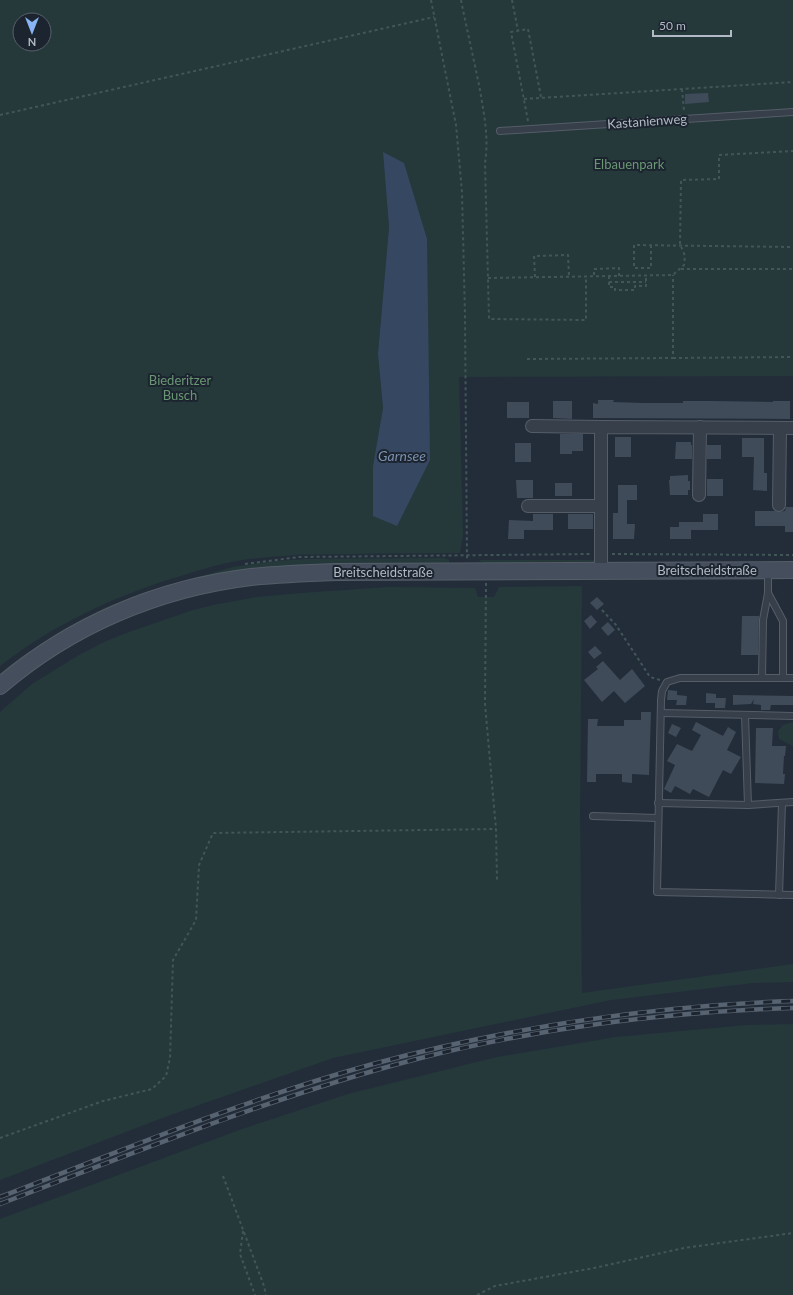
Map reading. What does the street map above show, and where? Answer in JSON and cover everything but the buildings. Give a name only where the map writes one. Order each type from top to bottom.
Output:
[{"type":"street","points":[[532,426],[793,428]]},
{"type":"street","points":[[601,426],[601,570]]},
{"type":"street","points":[[699,495],[700,427]]},
{"type":"street","points":[[779,505],[780,428]]},
{"type":"street","points":[[528,506],[601,506]]},
{"type":"street","name":"Breitscheidstraße","points":[[0,686],[55,645],[95,623],[140,604],[187,589],[232,580],[274,575],[336,572],[793,570]]},
{"type":"lane","name":"Kastanienweg","points":[[500,130],[793,112]]},
{"type":"lane","points":[[762,678],[763,620],[768,594],[768,570]]},
{"type":"lane","points":[[768,594],[783,621],[783,678]]},
{"type":"lane","points":[[793,678],[680,678],[666,682],[662,691],[661,713],[657,892],[793,895]]},
{"type":"lane","points":[[661,713],[793,716]]},
{"type":"lane","points":[[746,715],[748,805]]},
{"type":"lane","points":[[658,803],[748,805],[793,802]]},
{"type":"lane","points":[[779,895],[782,803]]},
{"type":"lane","points":[[592,816],[658,818]]},
{"type":"path","points":[[431,0],[456,125],[462,192],[465,308],[467,549]]},
{"type":"path","points":[[461,0],[485,117],[488,149],[485,163],[489,319],[586,320],[586,276]]},
{"type":"path","points":[[512,0],[518,31]]},
{"type":"path","points":[[0,115],[434,17]]},
{"type":"path","points":[[530,129],[511,32],[528,29],[541,97]]},
{"type":"path","points":[[524,99],[793,82]]},
{"type":"path","points":[[682,89],[684,119]]},
{"type":"path","points":[[488,278],[673,275],[684,265],[685,256],[681,246],[681,180],[719,179],[719,155],[793,152]]},
{"type":"path","points":[[651,245],[651,268],[634,268],[634,245],[651,245],[681,246],[793,246]]},
{"type":"path","points":[[535,278],[534,256],[568,255],[569,276]]},
{"type":"path","points":[[594,276],[594,269],[619,268],[619,276]]},
{"type":"path","points":[[681,269],[793,269]]},
{"type":"path","points":[[673,275],[673,358]]},
{"type":"path","points":[[609,276],[609,287],[615,287],[615,290],[635,290],[635,286],[646,286],[646,276]]},
{"type":"path","points":[[609,282],[646,282]]},
{"type":"path","points":[[527,359],[793,357]]},
{"type":"path","name":"Breitscheidstraße","points":[[459,556],[602,554],[793,555]]},
{"type":"path","points":[[486,572],[485,704],[496,829],[497,880]]},
{"type":"path","points":[[602,610],[616,625],[650,677],[666,682]]},
{"type":"path","points":[[0,1138],[102,1101],[152,1089],[166,1076],[170,1058],[173,960],[196,920],[199,865],[213,833],[496,829]]},
{"type":"path","points":[[223,1176],[266,1295]]},
{"type":"path","points":[[243,1230],[240,1254],[255,1295]]},
{"type":"path","points":[[477,1295],[495,1286],[594,1268],[684,1248],[793,1233]]},
{"type":"green space","points":[[0,0],[793,0],[793,376],[459,377],[463,535],[460,553],[293,555],[265,557],[220,564],[127,594],[61,625],[20,651],[0,666]],"holes":[[[383,152],[430,460],[373,466],[383,408],[378,354],[389,227]]]},
{"type":"green space","points":[[444,558],[449,560],[449,564],[183,584],[0,679],[0,673],[21,657],[64,629],[104,608],[142,593],[233,567],[275,561],[306,559]]},
{"type":"green space","points":[[479,560],[596,560],[593,564],[487,565]]},
{"type":"green space","points":[[582,586],[580,815],[582,993],[793,964],[793,982],[753,983],[611,1000],[333,1058],[165,1117],[0,1180],[0,712],[32,684],[79,655],[104,642],[193,610],[218,604],[257,597],[387,587],[475,588],[478,597],[494,597],[499,587]]},
{"type":"green space","points":[[793,722],[793,746],[779,739],[778,731],[783,725]]},
{"type":"green space","points":[[793,1024],[793,1295],[0,1295],[0,1219],[242,1129],[348,1094],[497,1057],[616,1037],[747,1025]]},
{"type":"water","name":"Garnsee","points":[[383,152],[404,163],[427,239],[430,460],[397,526],[373,516],[373,466],[383,408],[378,354],[389,227]]},
{"type":"railway","points":[[0,1197],[185,1126],[278,1093],[373,1064],[425,1051],[477,1039],[582,1020],[687,1008],[793,1001]]},
{"type":"railway","points":[[0,1204],[153,1145],[256,1108],[413,1060],[507,1039],[602,1024],[697,1013],[793,1008]]},
{"type":"park label","name":"Elbauenpark","points":[[629,164]]},
{"type":"park label","name":"Biederitzer Busch","points":[[180,388]]}]
